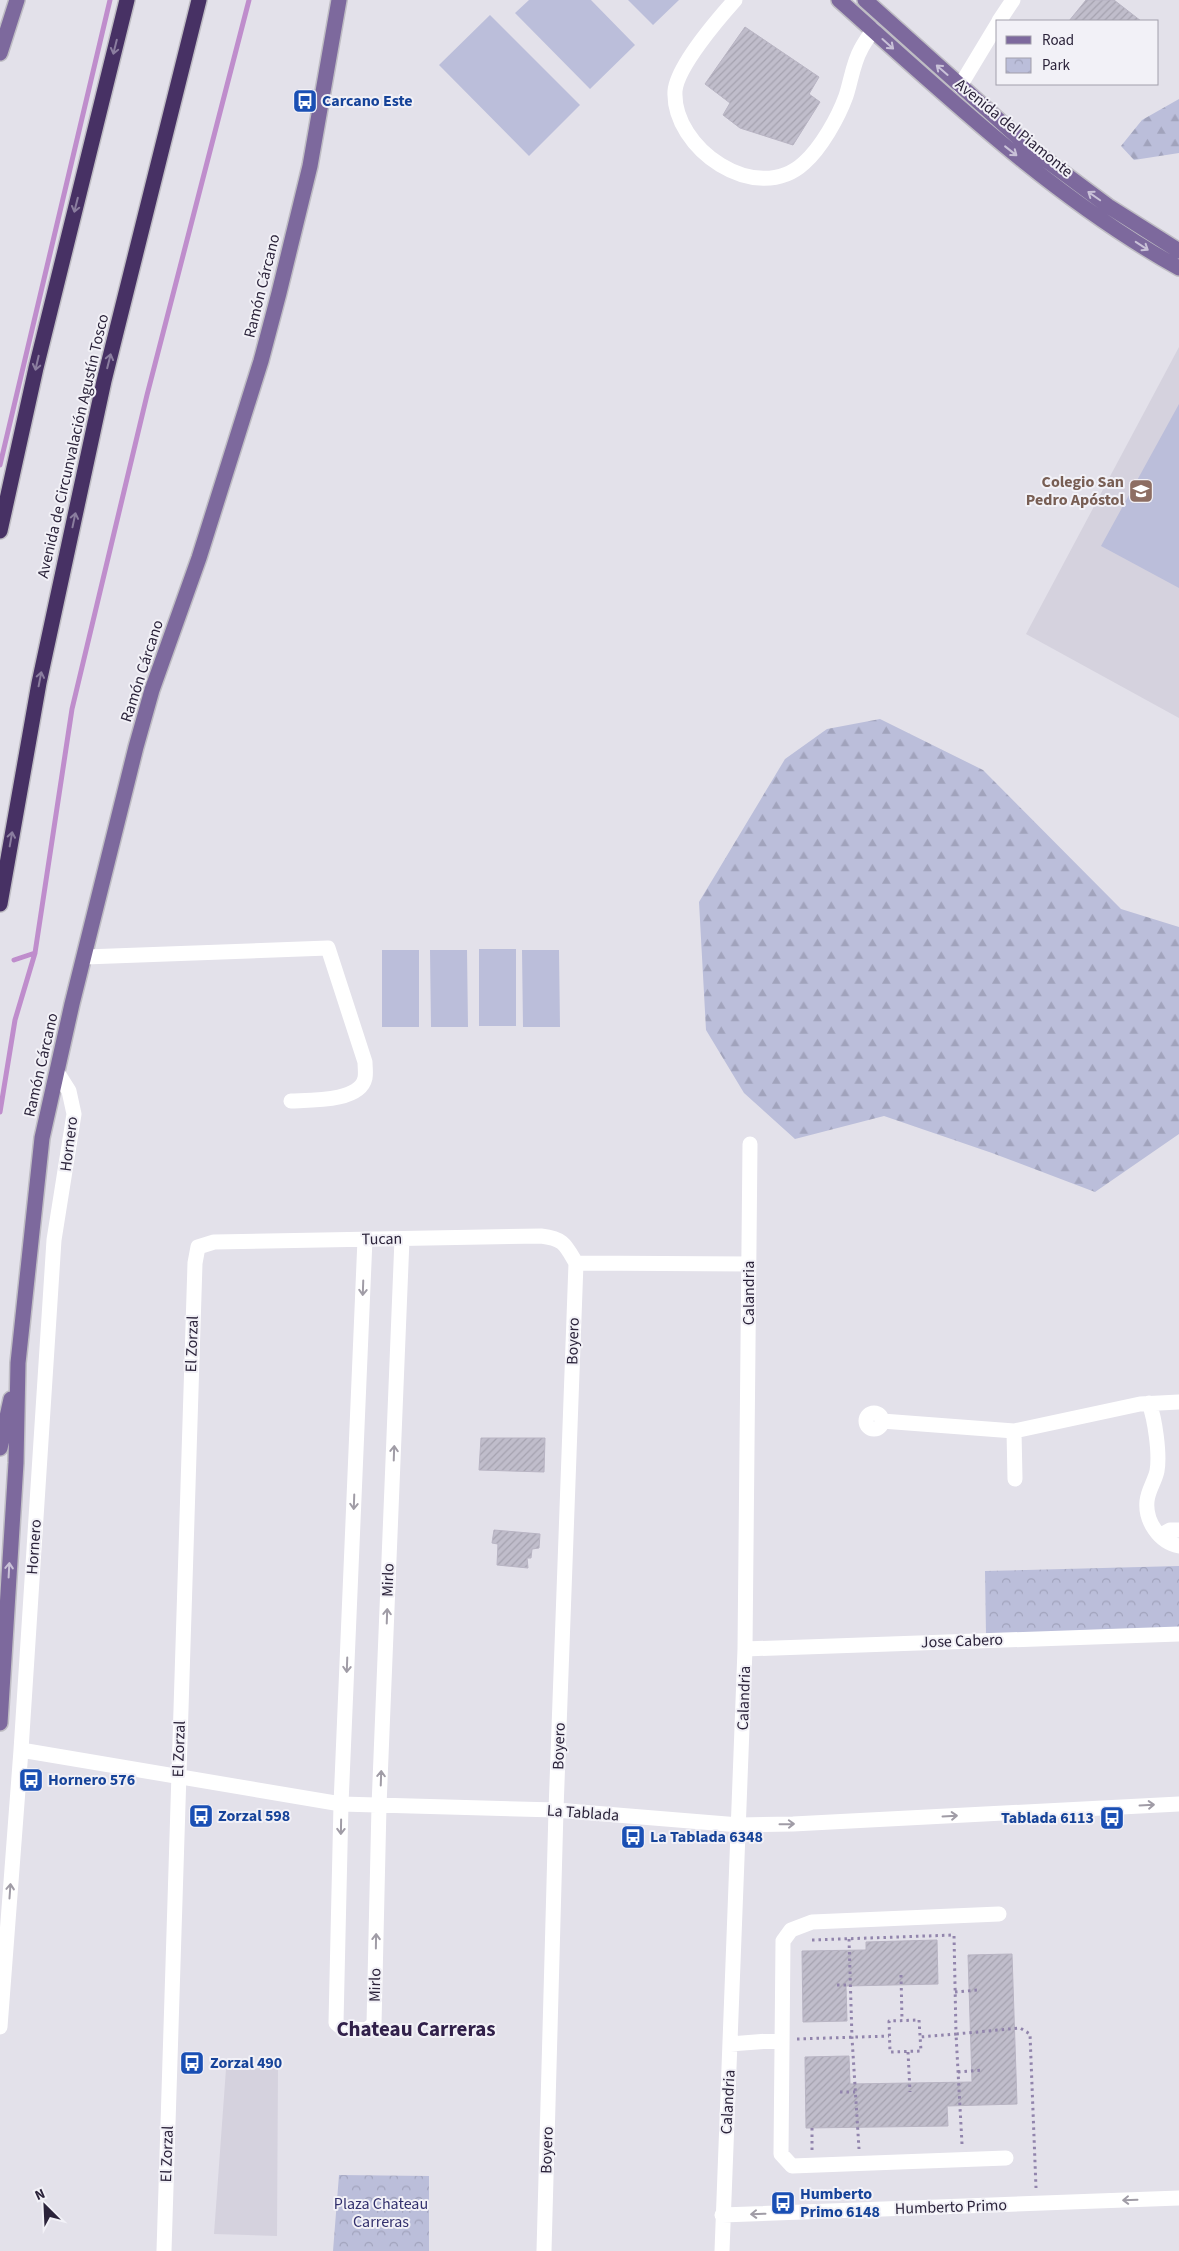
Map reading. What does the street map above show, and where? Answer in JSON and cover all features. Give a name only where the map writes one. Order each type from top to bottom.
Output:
[{"type":"highway","points":[[0,531],[36,368],[127,0]]},
{"type":"highway","name":"Avenida de Circunvalación Agustín Tosco","points":[[0,904],[39,683],[94,428],[139,236],[199,0]]},
{"type":"main road","points":[[0,53],[17,0]]},
{"type":"main road","name":"Ramón Cárcano","points":[[0,1724],[16,1463],[18,1363],[42,1138],[136,747],[152,690],[199,558],[261,361],[277,303],[310,166],[338,0]]},
{"type":"main road","name":"Avenida del Piamonte","points":[[839,0],[1004,145],[1050,182],[1136,242],[1179,268]]},
{"type":"main road","name":"Avenida del Piamonte","points":[[865,0],[1030,148],[1108,206],[1179,251]]},
{"type":"main road","name":"Ramón Cárcano","points":[[0,1448],[18,1363]]},
{"type":"street","points":[[735,0],[699,45],[682,70],[675,89],[676,105],[681,122],[708,158],[747,178],[765,180],[780,178],[794,172],[806,162],[832,126],[845,99],[860,50],[873,30]]},
{"type":"street","points":[[999,20],[1013,0]]},
{"type":"street","points":[[960,86],[996,25]]},
{"type":"street","points":[[85,957],[328,948],[365,1062],[365,1079],[356,1092],[341,1096],[291,1101]]},
{"type":"street","name":"Hornero","points":[[0,2027],[21,1750],[54,1240],[74,1114],[69,1091],[57,1072]]},
{"type":"street","name":"Calandria","points":[[722,2251],[746,1649],[750,1144]]},
{"type":"street","name":"Tucan","points":[[198,1247],[214,1242],[542,1236],[556,1238],[565,1243],[576,1263]]},
{"type":"street","name":"Mirlo","points":[[365,1239],[342,1804],[336,2023],[342,2028],[366,2030],[374,2024],[380,1806],[402,1239]]},
{"type":"street","name":"El Zorzal","points":[[164,2251],[195,1263],[198,1247]]},
{"type":"street","points":[[576,1263],[749,1264]]},
{"type":"street","name":"Boyero","points":[[544,2251],[556,1810],[576,1263]]},
{"type":"street","points":[[882,1421],[1014,1431],[1149,1403],[1179,1402]]},
{"type":"street","points":[[1149,1403],[1155,1419],[1157,1471],[1147,1500],[1148,1515],[1154,1530],[1168,1544],[1179,1546]]},
{"type":"street","points":[[1014,1431],[1015,1479]]},
{"type":"street","points":[[1161,1535],[1170,1530],[1179,1530]]},
{"type":"street","name":"Jose Cabero","points":[[746,1649],[1179,1634]]},
{"type":"street","name":"La Tablada","points":[[21,1750],[342,1804],[556,1810],[739,1825],[1179,1804]]},
{"type":"street","points":[[999,1914],[812,1922],[791,1930],[783,1941],[781,2154],[792,2166],[1006,2158]]},
{"type":"street","points":[[730,2044],[782,2040]]},
{"type":"street","name":"Humberto Primo","points":[[722,2215],[1179,2198]]},
{"type":"path","points":[[811,1940],[954,1935],[956,2034],[962,2146],[953,2146]]},
{"type":"path","points":[[849,1939],[852,2038],[859,2150]]},
{"type":"path","points":[[901,1975],[902,2020]]},
{"type":"path","points":[[837,1985],[850,1985]]},
{"type":"path","points":[[955,1992],[978,1990]]},
{"type":"path","points":[[919,2020],[921,2051],[890,2052],[889,2036],[889,2021],[919,2020]]},
{"type":"path","points":[[920,2037],[1020,2028],[1030,2034],[1036,2203]]},
{"type":"path","points":[[782,2040],[889,2036]]},
{"type":"path","points":[[908,2052],[910,2092]]},
{"type":"path","points":[[958,2072],[982,2070]]},
{"type":"path","points":[[840,2092],[855,2092]]},
{"type":"path","points":[[812,2128],[812,2152],[822,2151]]},
{"type":"path","points":[[850,2150],[868,2149]]},
{"type":"shaded area","name":"Colegio San Pedro Apóstol","points":[[1179,347],[1179,718],[1026,634]]},
{"type":"shaded area","points":[[278,2068],[277,2236],[214,2234],[226,2069]]},
{"type":"green space","points":[[529,0],[591,0],[635,45],[590,89],[515,13]]},
{"type":"green space","points":[[628,0],[679,0],[653,25]]},
{"type":"green space","points":[[490,15],[580,105],[529,156],[439,65]]},
{"type":"green space","points":[[1179,99],[1179,153],[1134,160],[1121,146],[1142,120]]},
{"type":"green space","points":[[1179,404],[1179,588],[1101,546]]},
{"type":"green space","points":[[880,719],[983,770],[1121,909],[1179,927],[1179,1134],[1095,1192],[992,1153],[884,1116],[795,1139],[744,1093],[706,1030],[699,902],[785,759],[827,729]]},
{"type":"green space","points":[[479,949],[516,949],[516,1026],[479,1026]]},
{"type":"green space","points":[[382,950],[419,950],[419,1027],[382,1027]]},
{"type":"green space","points":[[430,950],[467,950],[468,1027],[431,1027]]},
{"type":"green space","points":[[522,950],[559,950],[560,1027],[523,1027]]},
{"type":"green space","points":[[1179,1566],[1179,1629],[986,1634],[985,1571]]},
{"type":"green space","name":"Plaza Chateau Carreras","points":[[339,2175],[429,2176],[429,2251],[333,2251]]},
{"type":"building","points":[[1086,0],[1114,0],[1140,20],[1070,20]]},
{"type":"building","points":[[745,27],[819,77],[809,94],[820,102],[793,145],[740,128],[723,115],[730,103],[705,84]]},
{"type":"building","points":[[481,1438],[545,1438],[544,1472],[479,1470]]},
{"type":"building","points":[[494,1530],[540,1534],[539,1548],[532,1549],[531,1558],[527,1558],[528,1568],[497,1565],[498,1544],[492,1543]]},
{"type":"building","points":[[937,1940],[938,1984],[846,1986],[847,2021],[803,2022],[802,1951],[866,1950],[866,1942]]},
{"type":"building","points":[[1012,1954],[1017,2104],[947,2106],[948,2126],[806,2128],[805,2057],[849,2056],[850,2084],[972,2082],[968,1955]]},
{"type":"waterway","points":[[0,465],[110,0]]},
{"type":"waterway","points":[[0,1112],[15,1020],[35,953],[72,709],[147,395],[249,0]]},
{"type":"waterway","points":[[14,960],[35,953]]},
{"type":"place","name":"Carcano Este","points":[[305,101]]},
{"type":"place","name":"Colegio San Pedro Apóstol","points":[[1141,491]]},
{"type":"place","name":"Hornero 576","points":[[31,1780]]},
{"type":"place","name":"Zorzal 598","points":[[201,1816]]},
{"type":"place","name":"Tablada 6113","points":[[1112,1818]]},
{"type":"place","name":"La Tablada 6348","points":[[633,1837]]},
{"type":"place","name":"Zorzal 490","points":[[192,2063]]},
{"type":"place","name":"Humberto Primo 6148","points":[[783,2203]]},
{"type":"district","name":"Chateau Carreras","points":[[416,2029]]}]
